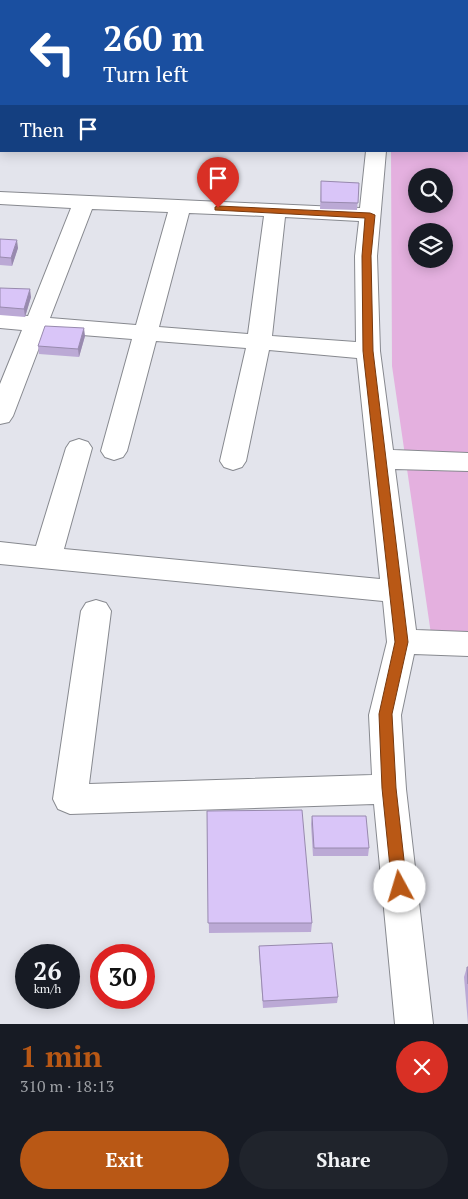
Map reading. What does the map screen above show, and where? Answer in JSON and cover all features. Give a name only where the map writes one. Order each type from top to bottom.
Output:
[{"type":"street","points":[[376,152],[366,256],[368,351],[392,549],[394,591],[402,642],[385,714],[389,788],[414,1024]]},
{"type":"street","points":[[0,198],[370,215]]},
{"type":"street","points":[[0,416],[38,324],[84,202]]},
{"type":"street","points":[[114,451],[180,207]]},
{"type":"street","points":[[232,461],[259,342],[275,211]]},
{"type":"street","points":[[0,321],[368,351]]},
{"type":"street","points":[[46,558],[79,448]]},
{"type":"street","points":[[381,459],[468,462]]},
{"type":"street","points":[[0,553],[394,591]]},
{"type":"street","points":[[96,611],[70,799],[389,788]]},
{"type":"street","points":[[402,642],[468,644]]},
{"type":"shaded area","points":[[391,152],[468,152],[468,633],[431,634],[392,366]]},
{"type":"building","points":[[321,181],[359,183],[358,203],[321,202]]},
{"type":"building","points":[[0,239],[17,240],[11,258],[0,257]]},
{"type":"building","points":[[0,288],[30,289],[24,309],[0,307]]},
{"type":"building","points":[[45,326],[84,328],[78,349],[38,346]]},
{"type":"building","points":[[302,810],[312,923],[208,923],[207,811]]},
{"type":"building","points":[[312,816],[366,816],[369,848],[314,848]]},
{"type":"building","points":[[332,943],[338,997],[263,1001],[259,946]]},
{"type":"route","points":[[218,208],[370,215],[366,256],[368,351],[392,549],[394,591],[402,642],[385,714],[389,788],[400,887]]}]
